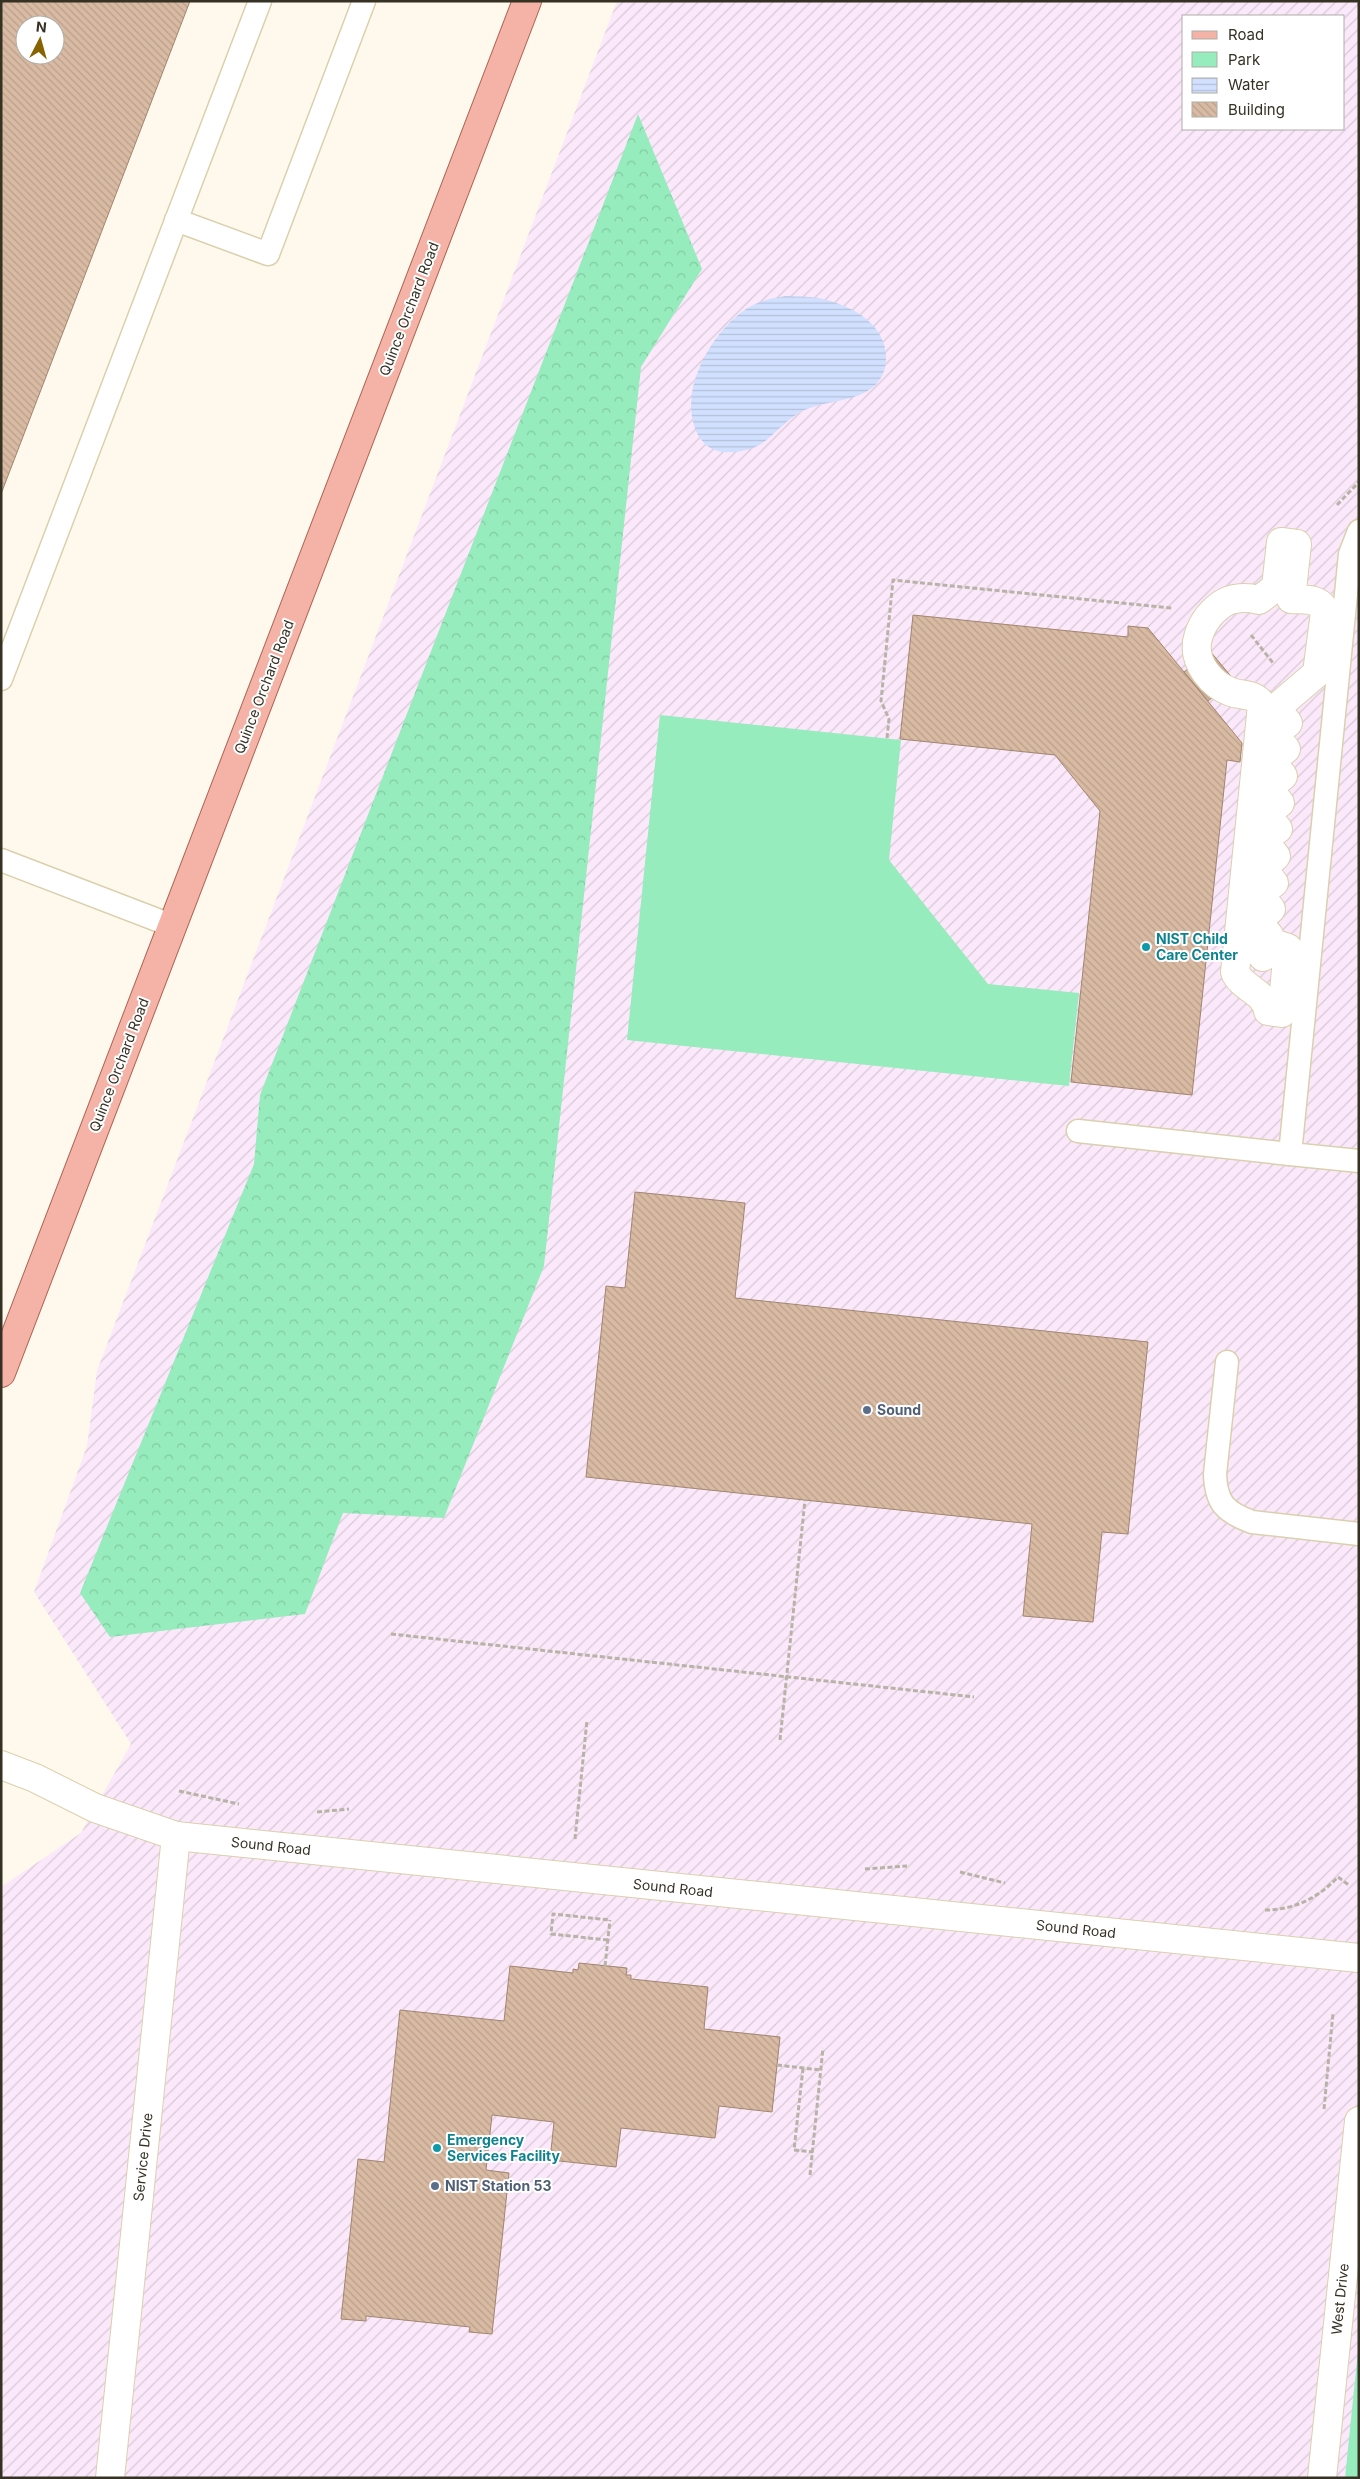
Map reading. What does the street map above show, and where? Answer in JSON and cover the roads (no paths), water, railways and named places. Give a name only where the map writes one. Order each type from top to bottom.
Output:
[{"type":"main road","name":"Quince Orchard Road","points":[[1,1373],[527,1]]},
{"type":"street","points":[[1281,542],[1297,544],[1290,599],[1317,601],[1323,606],[1325,612],[1317,672],[1276,708],[1288,723],[1274,734],[1286,749],[1271,761],[1283,776],[1268,788],[1280,803],[1266,814],[1278,828],[1263,840],[1276,856],[1262,868],[1274,883],[1259,894],[1271,909],[1257,921],[1268,935],[1254,947],[1263,958],[1279,945],[1288,948],[1282,1013],[1268,1011],[1261,997],[1237,977],[1235,972],[1262,705],[1252,696],[1234,694],[1222,689],[1204,671],[1197,645],[1202,627],[1214,610],[1225,602],[1238,599],[1259,600],[1269,594],[1276,587],[1281,542]]},
{"type":"street","name":"Sound Road","points":[[1,1765],[35,1778],[95,1808],[176,1836],[1359,1958]]},
{"type":"street","name":"Service Drive","points":[[110,2478],[176,1836]]},
{"type":"street","name":"West Drive","points":[[1322,2478],[1359,2121]]},
{"type":"lane","points":[[1,679],[260,1]]},
{"type":"lane","points":[[176,220],[268,254],[364,1]]},
{"type":"lane","points":[[1290,1154],[1350,554],[1359,531]]},
{"type":"lane","points":[[1,860],[173,926]]},
{"type":"lane","points":[[1078,1131],[1359,1161]]},
{"type":"lane","points":[[1227,1362],[1215,1474],[1216,1490],[1222,1505],[1236,1516],[1252,1522],[1359,1534]]},
{"type":"water","points":[[786,296],[814,297],[834,302],[866,319],[881,336],[885,347],[886,363],[884,371],[872,388],[854,397],[815,406],[797,414],[757,446],[737,452],[715,450],[707,446],[699,437],[692,417],[691,400],[694,382],[701,364],[721,332],[733,319],[755,304]]},
{"type":"place","name":"NIST Child Care Center","points":[[1146,947]]},
{"type":"place","name":"Sound","points":[[867,1410]]},
{"type":"place","name":"Emergency Services Facility","points":[[437,2148]]},
{"type":"place","name":"NIST Station 53","points":[[435,2186]]}]
